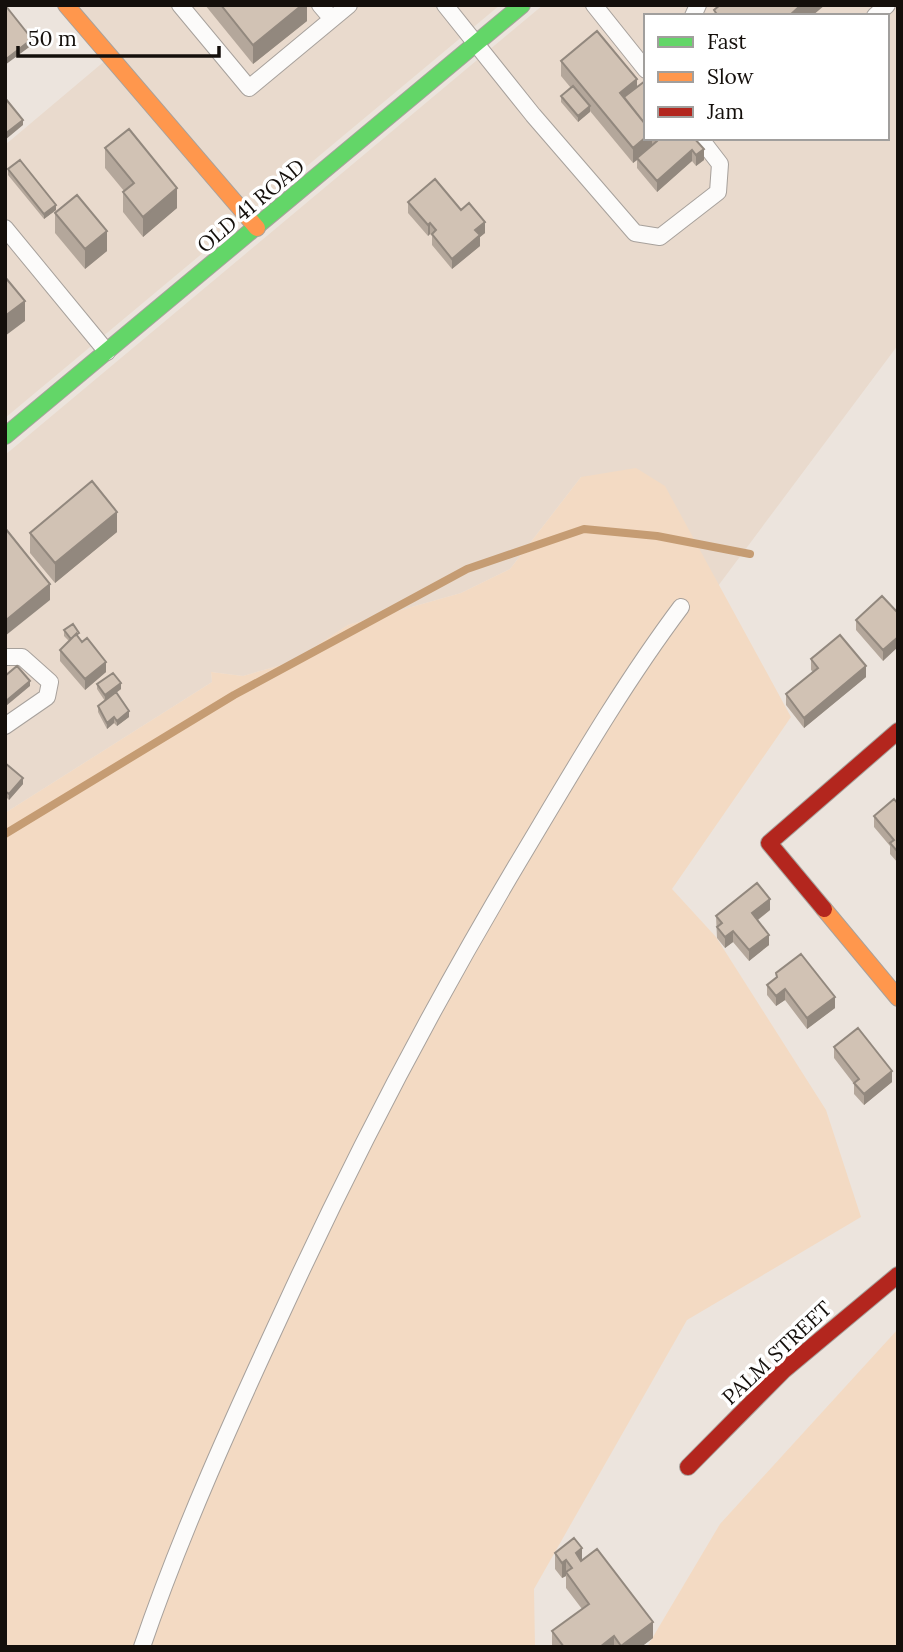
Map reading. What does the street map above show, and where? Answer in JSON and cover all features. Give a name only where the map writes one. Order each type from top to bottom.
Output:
[{"type":"street","points":[[66,5],[257,228]]},
{"type":"street","name":"OLD 41 ROAD","points":[[5,436],[522,5]]},
{"type":"street","points":[[898,731],[769,844],[898,998]]},
{"type":"street","name":"PALM STREET","points":[[688,1467],[784,1370],[898,1275]]},
{"type":"lane","points":[[180,5],[249,88],[349,5]]},
{"type":"lane","points":[[320,5],[332,19]]},
{"type":"lane","points":[[445,5],[533,115],[635,233],[660,237],[718,192],[720,164],[702,140]]},
{"type":"lane","points":[[594,5],[644,68]]},
{"type":"lane","points":[[5,228],[107,352]]},
{"type":"lane","points":[[142,1647],[238,1402],[332,1204],[401,1068],[453,970],[561,792],[681,607]]},
{"type":"lane","points":[[5,657],[22,657],[50,682],[47,697],[5,726]]},
{"type":"shaded area","points":[[71,5],[500,5],[5,418],[5,145],[113,54]]},
{"type":"shaded area","points":[[543,5],[898,5],[898,345],[718,586],[705,565],[581,477],[510,569],[461,593],[348,625],[292,662],[243,676],[211,672],[212,682],[5,813],[5,455]]},
{"type":"shaded area","points":[[636,468],[665,486],[791,717],[672,889],[716,937],[826,1110],[861,1217],[687,1320],[534,1589],[535,1647],[5,1647],[5,813],[212,682],[211,672],[243,676],[292,662],[348,625],[461,593],[510,569],[581,477]]},
{"type":"shaded area","points":[[898,1329],[898,1647],[647,1647],[720,1524]]},
{"type":"building","points":[[5,5],[32,39],[5,60]]},
{"type":"building","points":[[221,5],[302,5],[253,45]]},
{"type":"building","points":[[720,5],[801,5],[791,14],[717,14],[714,10]]},
{"type":"building","points":[[597,31],[637,79],[620,93],[644,123],[644,139],[633,148],[561,61]]},
{"type":"building","points":[[644,82],[644,122],[624,97]]},
{"type":"building","points":[[573,86],[590,106],[578,116],[561,96]]},
{"type":"building","points":[[5,98],[23,120],[5,134]]},
{"type":"building","points":[[129,129],[177,188],[143,217],[123,192],[134,183],[105,148]]},
{"type":"building","points":[[696,140],[704,149],[696,155],[692,150],[657,181],[637,158],[657,141]]},
{"type":"building","points":[[20,160],[56,205],[44,214],[8,169]]},
{"type":"building","points":[[435,179],[461,210],[469,203],[485,222],[475,230],[480,235],[452,259],[432,234],[436,230],[430,223],[428,225],[408,202]]},
{"type":"building","points":[[77,195],[107,231],[85,249],[55,213]]},
{"type":"building","points":[[5,277],[25,301],[5,316]]},
{"type":"building","points":[[92,481],[117,512],[55,563],[30,533]]},
{"type":"building","points":[[5,528],[50,584],[5,621]]},
{"type":"building","points":[[882,596],[898,613],[898,637],[883,650],[856,620]]},
{"type":"building","points":[[73,624],[79,633],[71,639],[64,630]]},
{"type":"building","points":[[76,634],[82,642],[87,638],[106,662],[85,679],[60,650]]},
{"type":"building","points":[[840,635],[866,666],[804,718],[786,694],[818,668],[811,659]]},
{"type":"building","points":[[17,666],[30,681],[6,701],[5,676]]},
{"type":"building","points":[[113,673],[121,683],[105,695],[97,684]]},
{"type":"building","points":[[116,692],[129,711],[117,721],[114,717],[107,723],[98,706]]},
{"type":"building","points":[[5,763],[23,778],[9,794],[5,791]]},
{"type":"building","points":[[894,799],[898,804],[898,852],[890,843],[894,840],[874,816]]},
{"type":"building","points":[[757,883],[770,899],[752,913],[769,935],[749,950],[733,931],[725,937],[717,927],[722,923],[716,916]]},
{"type":"building","points":[[801,954],[835,997],[807,1018],[785,989],[776,996],[767,985],[777,977],[776,973]]},
{"type":"building","points":[[858,1028],[892,1071],[864,1094],[854,1083],[859,1079],[834,1047]]},
{"type":"building","points":[[574,1538],[582,1548],[576,1553],[581,1561],[597,1549],[653,1622],[621,1646],[614,1636],[600,1647],[564,1647],[552,1631],[589,1604],[566,1572],[572,1568],[566,1560],[562,1563],[555,1553]]},
{"type":"waterway","points":[[5,834],[234,695],[467,569],[584,529],[657,536],[750,554]]},
{"type":"traffic: fast","points":[[5,436],[522,5]]},
{"type":"traffic: slow","points":[[66,5],[257,228]]},
{"type":"traffic: slow","points":[[824,909],[898,998]]},
{"type":"traffic: jam","points":[[824,909],[769,843],[898,731]]},
{"type":"traffic: jam","points":[[688,1467],[784,1370],[898,1275]]}]
